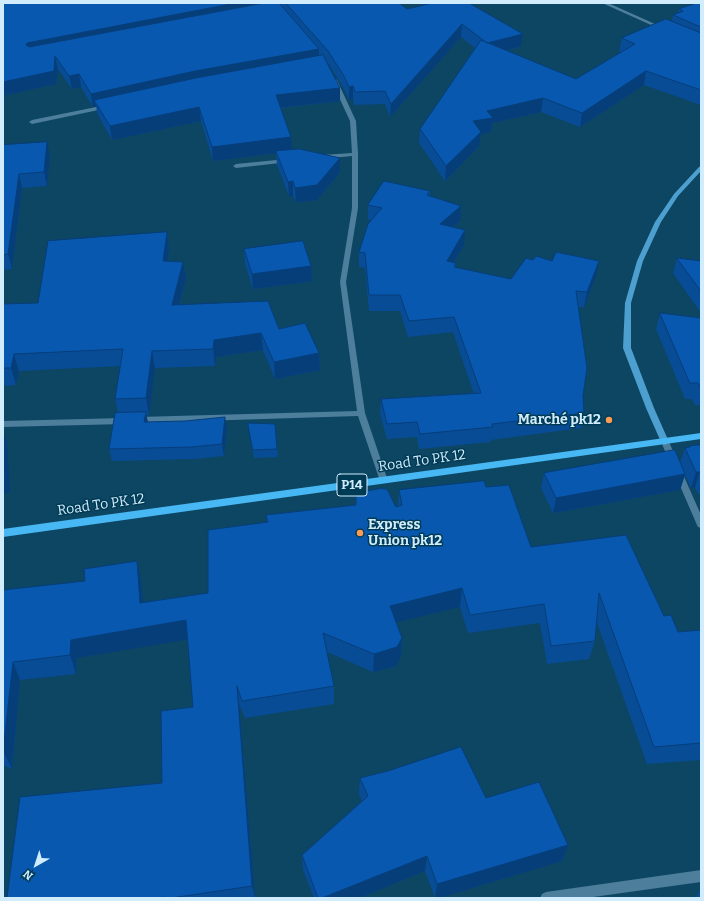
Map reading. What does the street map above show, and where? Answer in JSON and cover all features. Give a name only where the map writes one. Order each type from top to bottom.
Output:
[{"type":"main road","points":[[665,442],[627,348],[628,303],[640,260],[658,222],[676,195],[701,168]]},
{"type":"main road","name":"Road To PK 12","points":[[3,533],[701,436]]},
{"type":"street","points":[[604,3],[666,30]]},
{"type":"street","points":[[333,77],[353,121],[355,154],[355,208],[343,282],[361,413],[384,480]]},
{"type":"street","points":[[32,122],[113,105]]},
{"type":"street","points":[[318,158],[355,154]]},
{"type":"street","points":[[236,166],[296,160]]},
{"type":"street","points":[[3,424],[361,413]]},
{"type":"street","points":[[665,442],[701,525]]},
{"type":"street","points":[[546,898],[701,876]]},
{"type":"building","points":[[3,3],[236,3],[27,43],[26,45],[29,47],[264,3],[279,3],[319,49],[195,71],[91,94],[79,74],[69,76],[55,56],[54,71],[3,82]]},
{"type":"building","points":[[286,3],[399,3],[407,9],[433,3],[469,3],[523,34],[487,43],[462,24],[391,104],[385,91],[355,92],[353,86],[349,87],[344,76],[328,51]]},
{"type":"building","points":[[701,3],[701,27],[673,15],[683,11],[679,9]]},
{"type":"building","points":[[666,19],[701,33],[701,90],[646,71],[582,113],[543,98],[487,111],[493,118],[473,121],[481,132],[446,166],[420,129],[481,40],[576,79],[635,44],[622,38]]},
{"type":"building","points":[[323,55],[340,88],[276,95],[291,137],[212,147],[199,107],[110,126],[94,100],[196,78]]},
{"type":"building","points":[[47,142],[44,172],[19,174],[8,254],[3,255],[3,145]]},
{"type":"building","points":[[300,149],[340,158],[317,185],[295,188],[293,181],[288,182],[276,151]]},
{"type":"building","points":[[384,181],[430,191],[427,195],[461,206],[440,224],[465,230],[447,261],[456,263],[454,267],[511,279],[526,258],[533,260],[536,256],[552,261],[556,252],[599,261],[587,292],[576,291],[587,368],[583,396],[584,413],[492,424],[493,427],[420,434],[417,422],[387,424],[381,399],[481,393],[454,317],[409,321],[400,295],[369,295],[365,253],[359,252],[368,224],[382,208],[368,205]]},
{"type":"building","points":[[167,232],[163,261],[183,262],[172,305],[268,301],[279,329],[305,323],[319,353],[274,362],[261,333],[214,340],[213,349],[152,351],[146,398],[115,399],[123,349],[14,354],[11,368],[3,368],[3,304],[38,303],[48,241]]},
{"type":"building","points":[[303,241],[311,266],[252,274],[244,249]]},
{"type":"building","points":[[677,258],[701,261],[701,291]]},
{"type":"building","points":[[660,313],[701,318],[701,389],[698,383],[690,383]]},
{"type":"building","points":[[146,412],[144,422],[185,421],[225,417],[222,444],[192,447],[109,449],[115,413]]},
{"type":"building","points":[[248,423],[275,424],[277,449],[253,450]]},
{"type":"building","points":[[701,445],[701,473],[696,472],[685,448]]},
{"type":"building","points":[[3,447],[5,477],[3,478]]},
{"type":"building","points":[[675,450],[685,474],[556,498],[544,473]]},
{"type":"building","points":[[484,481],[486,487],[509,485],[531,547],[626,535],[664,616],[671,615],[678,632],[701,630],[701,743],[654,747],[599,593],[595,641],[551,646],[544,604],[470,615],[462,588],[390,606],[402,638],[397,647],[374,654],[323,633],[334,686],[242,701],[237,686],[252,886],[171,898],[7,898],[20,797],[162,783],[161,711],[193,707],[186,620],[71,640],[70,655],[13,662],[3,751],[3,590],[85,581],[84,569],[137,561],[140,603],[208,593],[208,530],[268,522],[266,515],[356,505],[356,493],[383,488],[387,489],[396,507],[402,505],[399,490]]},
{"type":"building","points":[[461,747],[486,798],[539,782],[568,845],[437,884],[427,856],[322,898],[318,898],[302,855],[368,796],[360,778],[388,771]]},
{"type":"place","name":"Marché pk12","points":[[609,420]]},
{"type":"place","name":"Express Union pk12","points":[[360,533]]}]
